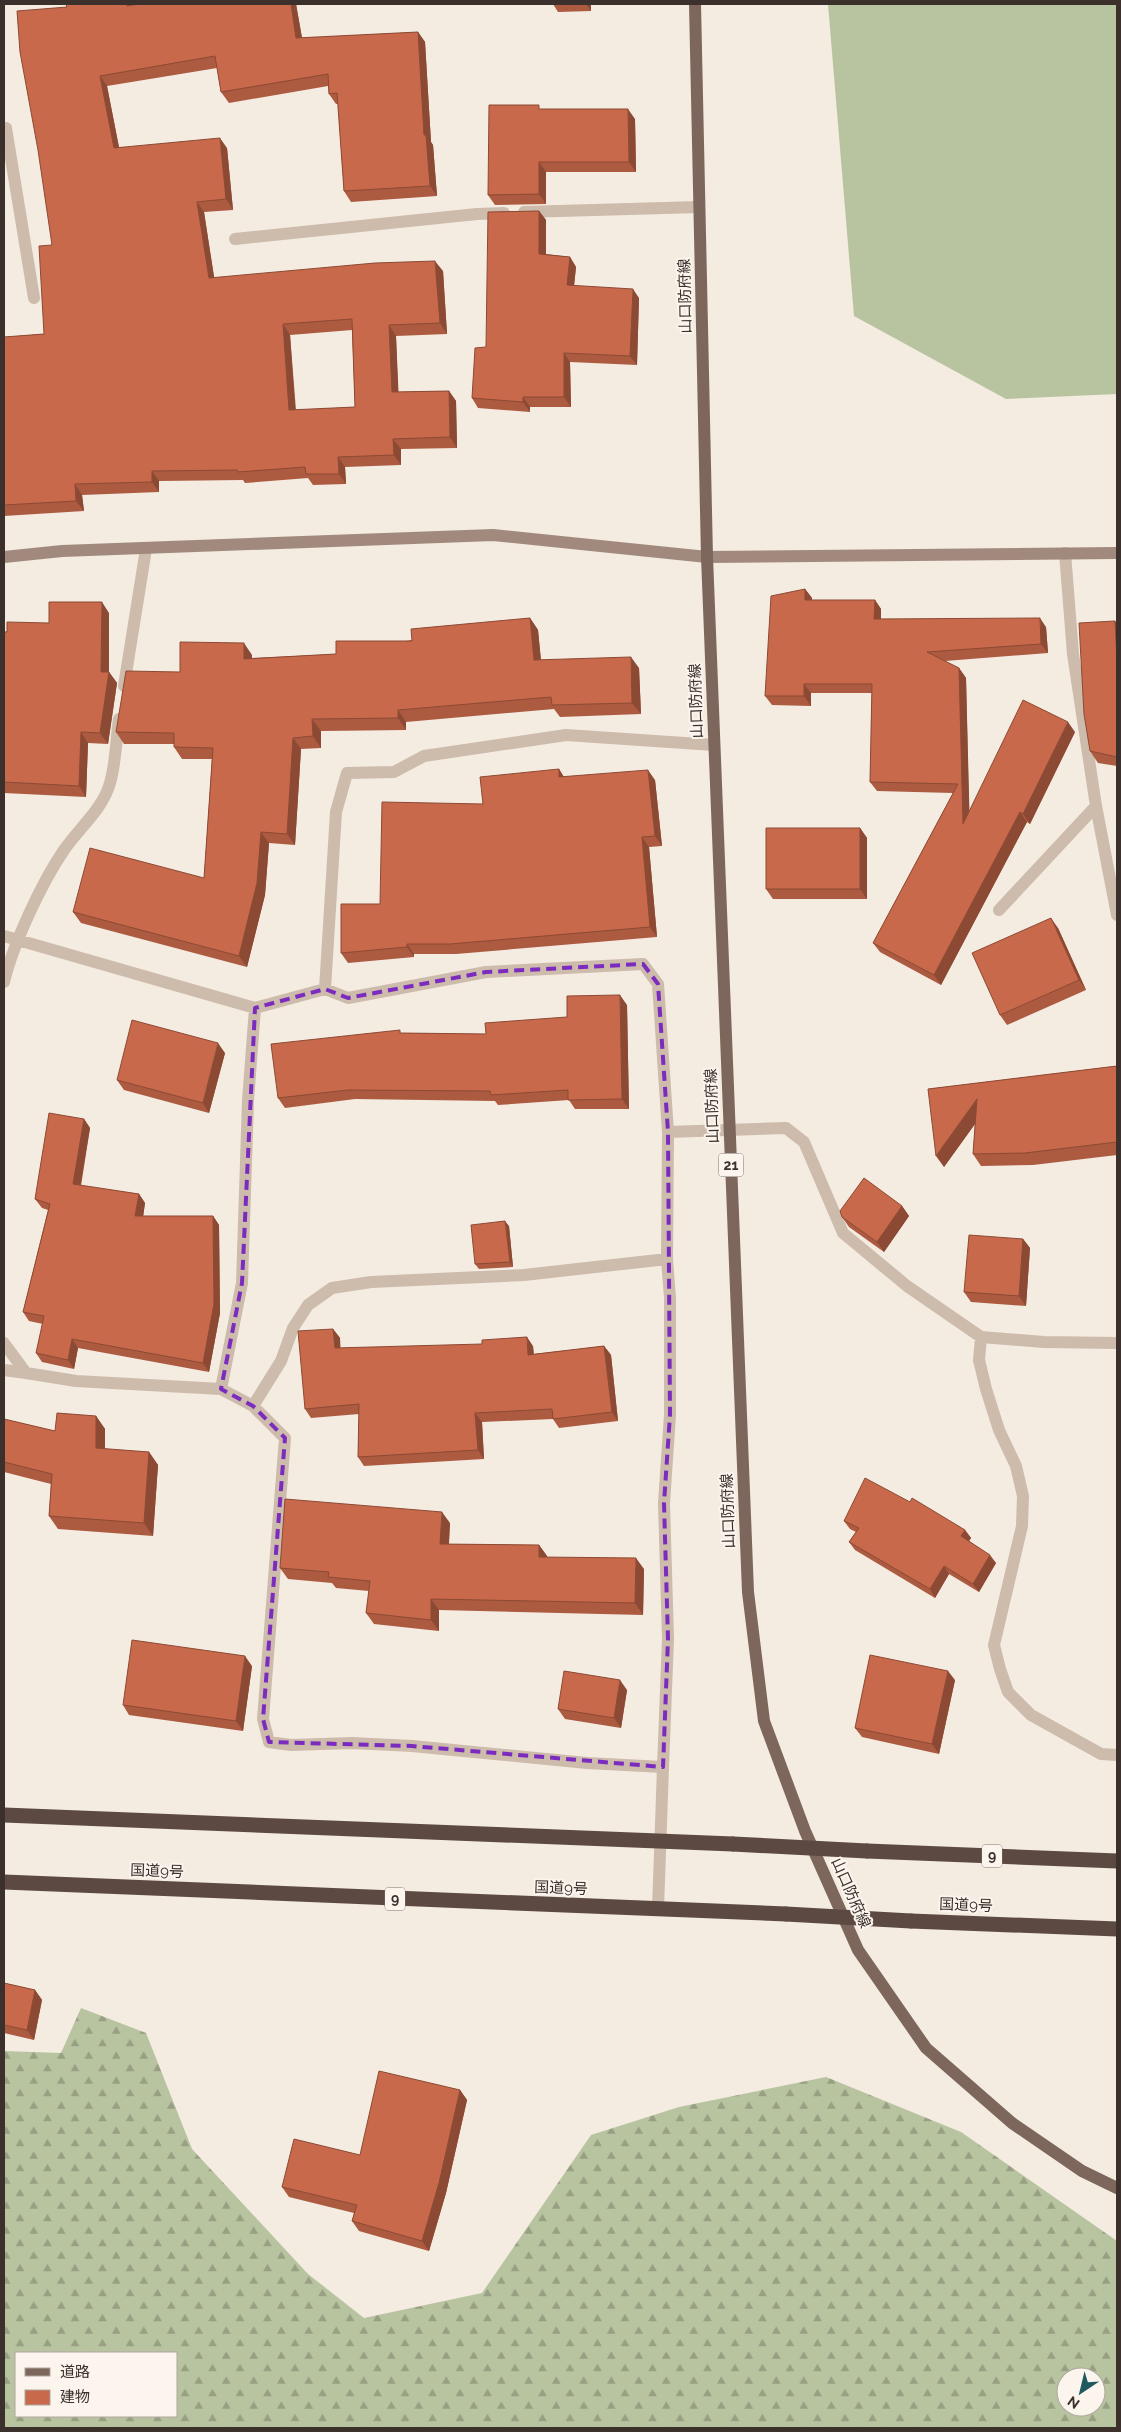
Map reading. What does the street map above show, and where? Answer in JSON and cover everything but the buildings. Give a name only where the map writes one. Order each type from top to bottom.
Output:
[{"type":"highway","name":"9","points":[[4,1815],[1117,1861]]},
{"type":"highway","name":"国道9号","points":[[4,1882],[1117,1929]]},
{"type":"main road","name":"山口防府線","points":[[695,4],[707,557],[748,1592],[764,1721],[805,1831],[858,1950],[926,2048],[1012,2123],[1082,2171],[1117,2188]]},
{"type":"street","points":[[4,129],[6,128],[34,298]]},
{"type":"street","points":[[235,239],[477,214],[699,207]]},
{"type":"street","points":[[4,557],[62,551],[493,535],[707,557],[1117,553]]},
{"type":"street","points":[[4,982],[8,964],[34,904],[64,850],[95,811],[110,784],[146,549]]},
{"type":"street","points":[[1066,553],[1073,654],[1096,806],[1117,915]]},
{"type":"street","points":[[324,989],[336,812],[347,773],[394,772],[424,756],[566,735],[714,745]]},
{"type":"street","points":[[998,910],[1096,806]]},
{"type":"street","points":[[4,936],[255,1008],[324,989],[348,998],[486,972],[643,964],[658,984],[668,1132],[667,1259],[670,1298],[670,1415],[664,1503],[668,1639],[658,1909]]},
{"type":"street","points":[[221,1389],[242,1283],[248,1101],[255,1008]]},
{"type":"street","points":[[668,1132],[786,1128],[804,1142],[844,1233],[907,1286],[981,1337],[1044,1342],[1117,1343]]},
{"type":"street","points":[[253,1406],[282,1360],[294,1328],[308,1305],[332,1288],[371,1282],[524,1275],[667,1259]]},
{"type":"street","points":[[981,1337],[979,1360],[986,1389],[999,1430],[1016,1466],[1023,1496],[1022,1526],[994,1645],[1000,1669],[1008,1692],[1031,1715],[1101,1754],[1117,1756]]},
{"type":"street","points":[[4,1343],[26,1374]]},
{"type":"street","points":[[4,1370],[76,1381],[221,1389],[253,1406],[285,1438],[263,1719],[268,1742],[291,1745],[352,1743],[412,1746],[587,1763],[663,1767]]},
{"type":"highlighted area","points":[[643,964],[658,984],[668,1132],[670,1415],[664,1503],[668,1639],[663,1767],[412,1746],[269,1742],[263,1719],[285,1438],[253,1406],[221,1389],[242,1283],[255,1008],[325,989],[348,998],[486,972]]},
{"type":"green space","points":[[828,4],[1117,4],[1117,394],[1006,399],[854,316]]},
{"type":"green space","points":[[81,2008],[146,2033],[192,2149],[308,2274],[364,2318],[482,2293],[591,2135],[679,2107],[826,2077],[961,2132],[1117,2241],[1117,2428],[4,2428],[4,2051],[61,2053]]}]
